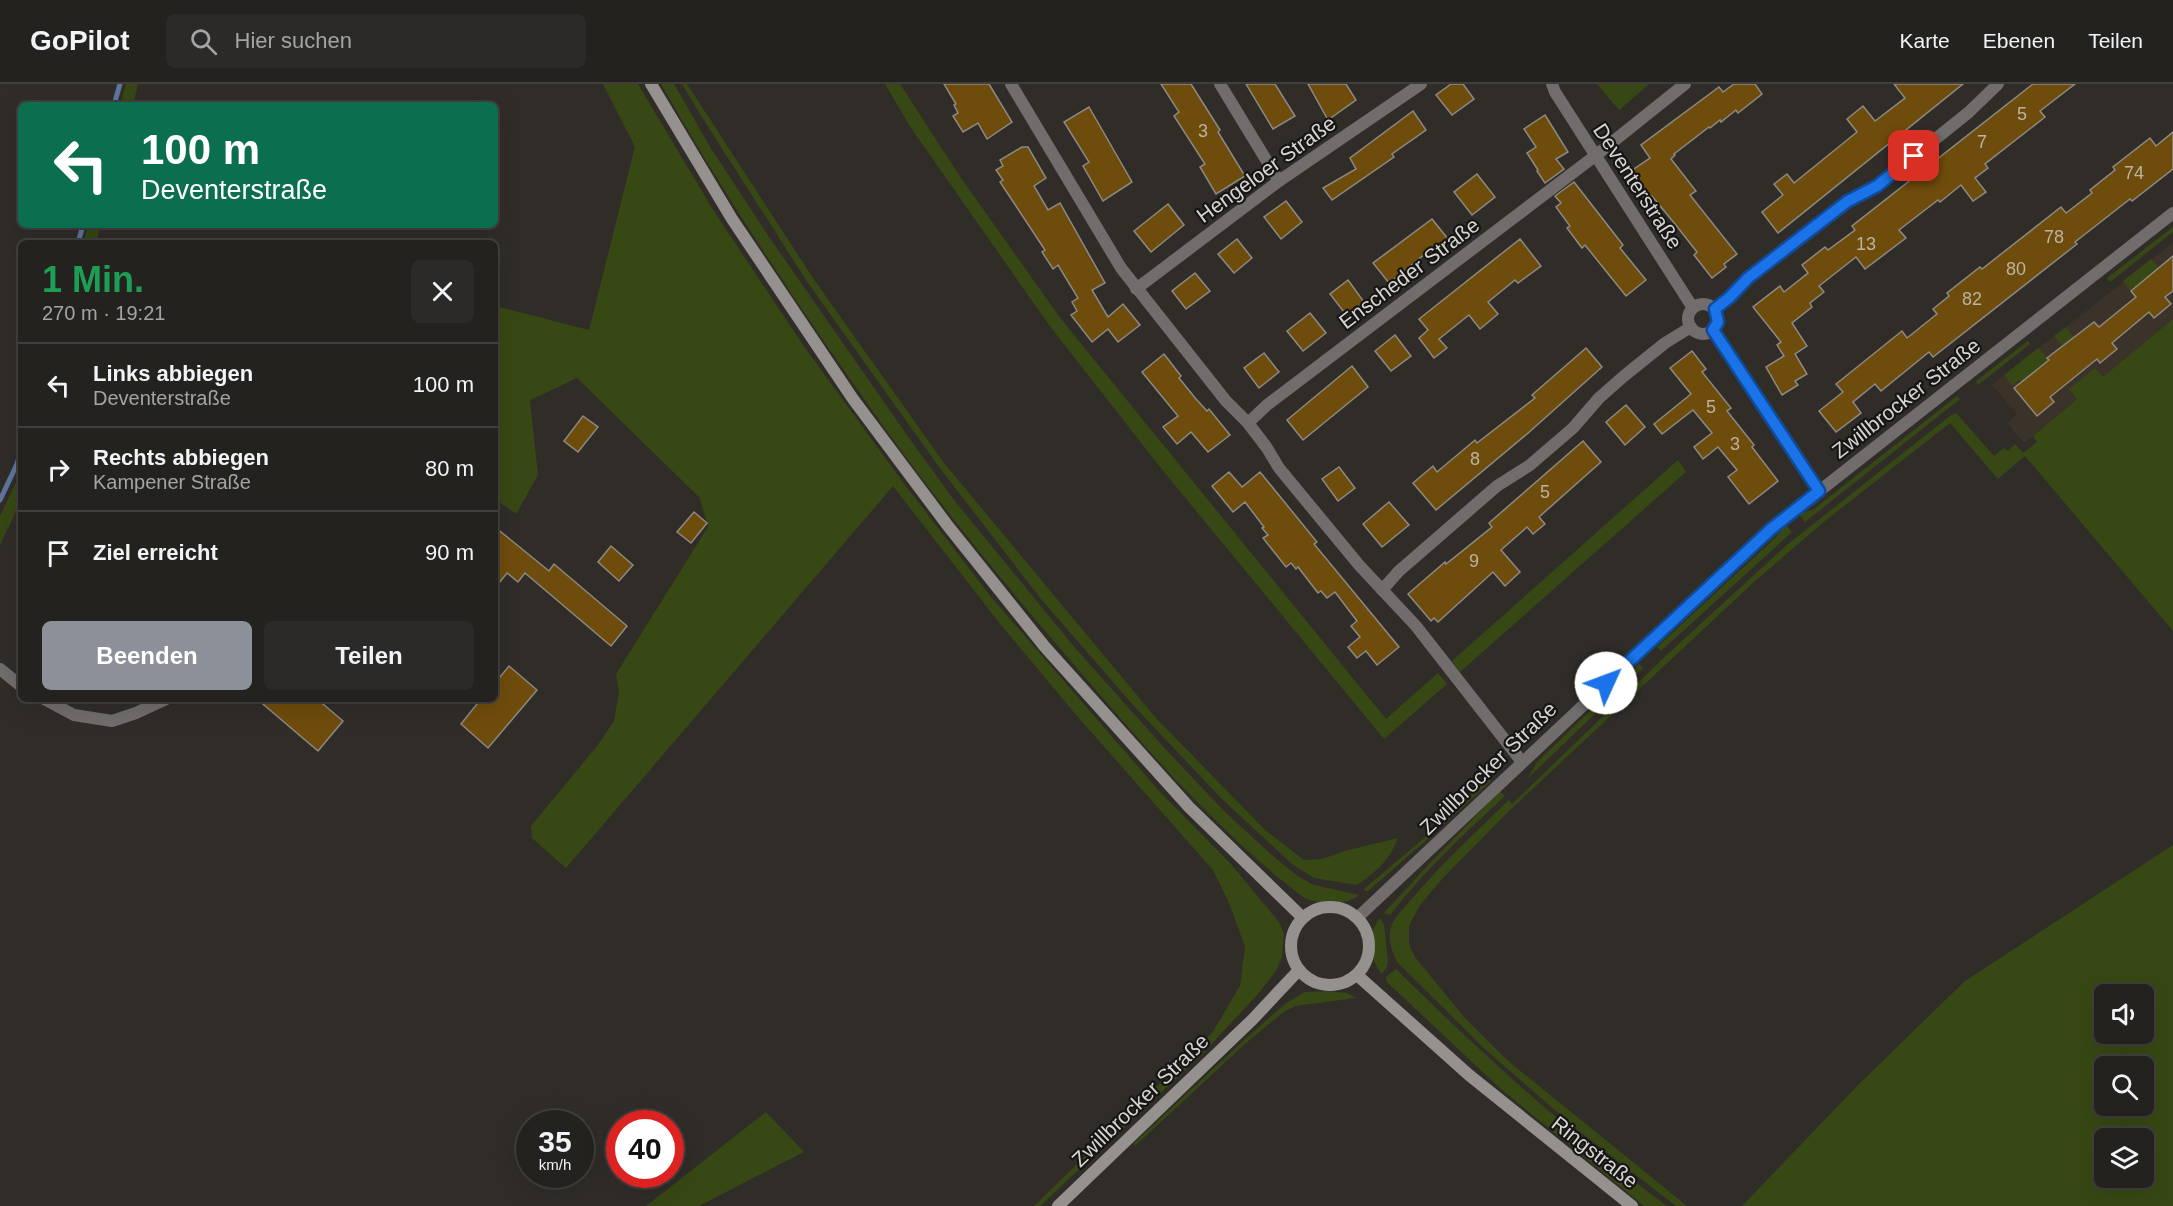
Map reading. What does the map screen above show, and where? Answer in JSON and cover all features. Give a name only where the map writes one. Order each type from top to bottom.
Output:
[{"type":"main road","points":[[651,84],[751,248],[853,399],[948,526],[1045,647],[1189,807],[1303,918]]},
{"type":"main road","points":[[1336,908],[1347,911],[1357,918],[1365,928],[1369,940],[1369,952],[1365,965],[1357,975],[1338,985],[1327,985],[1316,983],[1299,970],[1291,949],[1292,937],[1303,918],[1313,911],[1336,908]]},
{"type":"main road","name":"Zwillbrocker Straße","points":[[1058,1206],[1252,1020],[1299,970]]},
{"type":"main road","name":"Ringstraße","points":[[1357,975],[1469,1075],[1632,1206]]},
{"type":"street","points":[[1011,84],[1136,290],[1226,401],[1248,423],[1268,448],[1279,468],[1359,566],[1423,635],[1522,762]]},
{"type":"street","points":[[1220,84],[1279,181]]},
{"type":"street","name":"Hengeloer Straße","points":[[1136,290],[1279,181],[1420,84]]},
{"type":"street","name":"Deventerstraße","points":[[1552,84],[1595,156],[1693,308]]},
{"type":"street","name":"Enscheder Straße","points":[[1248,423],[1267,405],[1595,156],[1685,84]]},
{"type":"street","points":[[1715,309],[1748,278],[1839,208],[1877,186],[1970,112],[1998,84]]},
{"type":"street","name":"Zwillbrocker Straße","points":[[1357,918],[1771,529],[2173,213]]},
{"type":"street","points":[[1705,304],[1715,309],[1718,322],[1713,330],[1703,334],[1694,331],[1688,318],[1693,308],[1705,304]]},
{"type":"street","points":[[1382,590],[1399,571],[1497,486],[1530,465],[1573,428],[1599,398],[1624,376],[1665,343],[1691,327]]},
{"type":"street","points":[[1713,330],[1819,491]]},
{"type":"street","points":[[0,669],[18,684]]},
{"type":"street","points":[[49,702],[74,716],[112,721],[160,702]]},
{"type":"shaded area","points":[[2173,243],[2173,319],[2024,443],[2007,423],[2017,414],[1992,385]]},
{"type":"green space","points":[[126,84],[138,84],[134,102],[121,102]]},
{"type":"green space","points":[[603,84],[638,84],[715,213],[803,345],[902,481],[991,597],[1160,792],[1230,863],[1279,922],[1284,934],[1282,957],[1276,971],[1258,994],[1202,1054],[1040,1206],[1034,1206],[1212,1033],[1240,986],[1245,947],[1230,905],[1213,870],[1077,716],[1001,625],[893,486],[566,868],[532,838],[531,826],[597,746],[614,721],[619,692],[616,674],[708,527],[700,498],[577,378],[530,400],[538,475],[516,514],[498,501],[498,307],[589,330],[635,147]]},
{"type":"green space","points":[[661,84],[674,84],[712,150],[769,237],[909,438],[954,500],[1076,649],[1225,812],[1274,857],[1299,877],[1314,885],[1359,895],[1342,902],[1313,901],[1302,896],[1266,868],[1148,750],[1070,660],[974,545],[884,427],[768,258],[713,172]]},
{"type":"green space","points":[[682,84],[687,84],[815,281],[944,463],[1155,717],[1265,830],[1304,860],[1322,859],[1398,838],[1391,853],[1376,870],[1357,885],[1314,878],[1292,864],[1221,798],[1133,705],[1041,599],[939,467],[808,283]]},
{"type":"green space","points":[[885,84],[900,84],[961,178],[1061,319],[1386,719],[1438,673],[1447,684],[1384,739],[1160,467],[1049,325],[911,128]]},
{"type":"green space","points":[[1597,84],[1649,84],[1619,110]]},
{"type":"green space","points":[[2173,227],[2173,232],[2110,282],[2107,278]]},
{"type":"green space","points":[[87,228],[100,228],[97,240],[84,240]]},
{"type":"green space","points":[[2151,259],[2159,268],[2131,291],[2123,281]]},
{"type":"green space","points":[[2173,319],[2173,631],[2025,456],[1998,479],[1950,423],[1825,521],[1755,581],[1510,810],[1443,878],[1420,905],[1409,926],[1409,944],[1415,957],[1464,1017],[1507,1060],[1687,1206],[1676,1206],[1579,1131],[1487,1051],[1398,963],[1390,941],[1394,920],[1421,888],[1509,800],[1512,804],[1671,651],[1788,544],[1950,416],[1956,413],[1994,456],[2004,448],[2008,451],[2015,444],[2023,453],[2037,442],[2033,436],[2077,399],[2069,389],[2095,368],[2103,377]]},
{"type":"green space","points":[[2066,327],[2075,339],[2064,348],[2054,336]]},
{"type":"green space","points":[[2028,341],[2030,344],[1978,385],[1976,381]]},
{"type":"green space","points":[[2038,348],[2049,360],[2022,382],[2019,380],[2012,386],[2004,375]]},
{"type":"green space","points":[[1957,396],[1960,399],[1805,522],[1799,514],[1814,509]]},
{"type":"green space","points":[[1678,460],[1686,472],[1460,672],[1452,661]]},
{"type":"green space","points":[[18,478],[18,507],[0,545],[0,516]]},
{"type":"green space","points":[[1786,525],[1792,532],[1661,651],[1657,647],[1776,537]]},
{"type":"green space","points":[[1639,664],[1643,668],[1528,778],[1537,762]]},
{"type":"green space","points":[[1488,779],[1491,781],[1443,825],[1441,823]]},
{"type":"green space","points":[[1500,791],[1505,796],[1431,868],[1390,915],[1384,913],[1430,863]]},
{"type":"green space","points":[[1429,834],[1431,836],[1368,891],[1365,891],[1364,889]]},
{"type":"green space","points":[[2173,845],[2173,1206],[1742,1206],[1859,1084],[1965,981]]},
{"type":"green space","points":[[1380,918],[1384,925],[1388,962],[1382,974],[1374,961],[1371,946],[1373,931]]},
{"type":"green space","points":[[1396,969],[1527,1092],[1667,1206],[1644,1206],[1501,1089],[1387,982],[1386,977]]},
{"type":"green space","points":[[1305,992],[1347,993],[1356,998],[1295,1006],[1281,1014],[1246,1043],[1135,1146],[1134,1143],[1286,1003]]},
{"type":"green space","points":[[766,1112],[804,1152],[699,1206],[646,1206],[669,1188],[684,1188],[684,1176]]},
{"type":"building","points":[[944,84],[989,84],[1012,122],[987,139],[978,123],[963,132],[953,116],[958,113],[954,105],[956,104]]},
{"type":"building","points":[[1161,84],[1191,84],[1245,176],[1216,194],[1200,167],[1205,164],[1174,116],[1179,112]]},
{"type":"building","points":[[1246,84],[1275,84],[1295,116],[1273,129]]},
{"type":"building","points":[[1308,84],[1346,84],[1356,100],[1328,120]]},
{"type":"building","points":[[1451,84],[1463,84],[1474,99],[1452,115],[1436,95]]},
{"type":"building","points":[[1734,84],[1755,84],[1762,94],[1738,113],[1736,110],[1721,122],[1720,120],[1709,127],[1674,154],[1671,159],[1696,191],[1690,195],[1737,254],[1712,278],[1694,255],[1697,252],[1675,224],[1652,196],[1646,200],[1628,173],[1650,158],[1641,145],[1719,87],[1723,92]]},
{"type":"building","points":[[1894,84],[1963,84],[1778,233],[1762,212],[1783,195],[1774,184],[1787,174],[1794,183],[1857,132],[1847,119],[1863,106],[1875,121],[1905,98]]},
{"type":"building","points":[[2033,84],[2075,84],[2040,111],[2045,117],[1985,164],[1988,168],[1975,178],[1986,192],[1973,201],[1961,185],[1899,230],[1906,238],[1865,269],[1856,257],[1819,286],[1824,292],[1810,303],[1812,307],[1792,323],[1807,346],[1795,354],[1807,374],[1795,381],[1798,385],[1782,395],[1766,367],[1784,356],[1777,345],[1781,342],[1753,307],[1780,286],[1784,292],[1808,273],[1802,265],[1825,247],[1828,250],[1855,230],[1852,226]]},
{"type":"building","points":[[1089,107],[1132,182],[1103,201],[1083,166],[1089,162],[1064,122]]},
{"type":"building","points":[[1413,111],[1426,130],[1392,154],[1394,157],[1332,200],[1323,188],[1356,169],[1350,158]]},
{"type":"building","points":[[1545,115],[1568,152],[1556,159],[1564,169],[1545,183],[1527,153],[1536,147],[1524,129]]},
{"type":"building","points":[[2173,132],[2173,169],[2075,242],[2077,244],[1933,357],[1929,352],[1881,391],[1875,384],[1853,402],[1861,413],[1836,432],[1819,411],[1843,392],[1836,384],[1902,331],[1907,338],[1937,314],[1933,309],[1949,296],[1947,293],[1980,267],[1982,269],[2061,207],[2066,213],[2092,193],[2090,190],[2115,170],[2113,167],[2150,138],[2156,146]]},
{"type":"building","points":[[1022,147],[1028,147],[1046,178],[1034,186],[1048,210],[1060,203],[1105,283],[1092,290],[1108,317],[1123,304],[1140,325],[1118,342],[1108,329],[1092,342],[1071,315],[1077,311],[1072,302],[1078,298],[1058,265],[1053,269],[1042,252],[1045,250],[1000,182],[1003,180],[996,170],[1003,166],[1000,160]]},
{"type":"building","points":[[1477,174],[1495,197],[1472,215],[1454,192]]},
{"type":"building","points":[[1574,182],[1623,245],[1620,248],[1646,280],[1626,296],[1585,245],[1582,248],[1567,228],[1570,226],[1556,207],[1561,203],[1555,196]]},
{"type":"building","points":[[1286,201],[1302,222],[1281,239],[1264,217]]},
{"type":"building","points":[[1168,204],[1184,225],[1151,252],[1134,231]]},
{"type":"building","points":[[1432,219],[1448,239],[1389,283],[1373,263]]},
{"type":"building","points":[[1237,239],[1252,258],[1234,273],[1218,254]]},
{"type":"building","points":[[1520,239],[1541,266],[1518,283],[1515,280],[1488,302],[1498,314],[1480,329],[1469,315],[1439,339],[1447,348],[1434,358],[1419,338],[1428,330],[1419,319]]},
{"type":"building","points":[[2173,256],[2173,291],[2165,297],[2171,304],[2154,318],[2149,312],[2112,343],[2117,349],[2100,363],[2097,359],[2050,397],[2054,402],[2037,416],[2014,388],[2049,360],[2047,358],[2094,322],[2099,327],[2136,297],[2131,291]]},
{"type":"building","points":[[1195,273],[1210,291],[1186,309],[1172,291]]},
{"type":"building","points":[[1348,280],[1364,302],[1347,316],[1330,294]]},
{"type":"building","points":[[1310,313],[1326,333],[1303,351],[1287,331]]},
{"type":"building","points":[[1395,335],[1411,356],[1391,371],[1375,351]]},
{"type":"building","points":[[1586,348],[1602,367],[1527,434],[1436,510],[1413,483],[1433,466],[1437,472],[1475,440],[1477,443],[1535,398],[1532,395]]},
{"type":"building","points":[[1692,351],[1706,369],[1702,372],[1731,408],[1727,411],[1754,445],[1752,447],[1778,481],[1749,504],[1728,477],[1737,470],[1718,447],[1703,459],[1694,447],[1712,433],[1693,410],[1662,434],[1654,424],[1691,394],[1670,368]]},
{"type":"building","points":[[1264,353],[1279,372],[1259,388],[1244,368]]},
{"type":"building","points":[[1164,354],[1196,399],[1207,411],[1209,409],[1230,435],[1208,452],[1191,432],[1177,444],[1163,427],[1178,416],[1142,372]]},
{"type":"building","points":[[1352,366],[1368,387],[1303,440],[1287,420]]},
{"type":"building","points":[[1626,405],[1645,427],[1625,445],[1606,422]]},
{"type":"building","points":[[583,416],[598,427],[578,452],[564,441]]},
{"type":"building","points":[[1583,441],[1601,462],[1539,517],[1545,524],[1533,534],[1527,527],[1501,550],[1520,572],[1505,586],[1493,572],[1438,622],[1434,618],[1431,621],[1408,594],[1445,562],[1446,564],[1492,527],[1489,523]]},
{"type":"building","points":[[1339,467],[1355,488],[1338,501],[1322,479]]},
{"type":"building","points":[[1229,472],[1242,487],[1260,472],[1317,542],[1314,544],[1399,647],[1377,665],[1366,651],[1357,658],[1348,647],[1360,637],[1351,626],[1357,621],[1335,592],[1327,598],[1321,591],[1318,593],[1298,567],[1296,569],[1291,563],[1286,567],[1263,538],[1268,535],[1262,528],[1264,527],[1245,502],[1233,512],[1212,486]]},
{"type":"building","points":[[1389,502],[1409,525],[1382,547],[1363,524]]},
{"type":"building","points":[[694,512],[707,523],[691,543],[677,532]]},
{"type":"building","points":[[498,529],[549,571],[554,564],[627,626],[611,646],[525,573],[518,582],[507,573],[498,584]]},
{"type":"building","points":[[611,546],[633,565],[619,581],[598,562]]},
{"type":"building","points":[[509,666],[537,690],[488,748],[461,724],[479,702],[498,702],[498,679]]},
{"type":"building","points":[[261,702],[321,702],[343,721],[318,751]]},
{"type":"waterway","points":[[115,102],[120,84]]},
{"type":"waterway","points":[[79,240],[82,228]]},
{"type":"waterway","points":[[0,500],[18,461]]},
{"type":"route","points":[[1606,683],[1771,529],[1819,491],[1713,330],[1718,322],[1715,309],[1748,278],[1848,201],[1877,186],[1914,156]]}]
